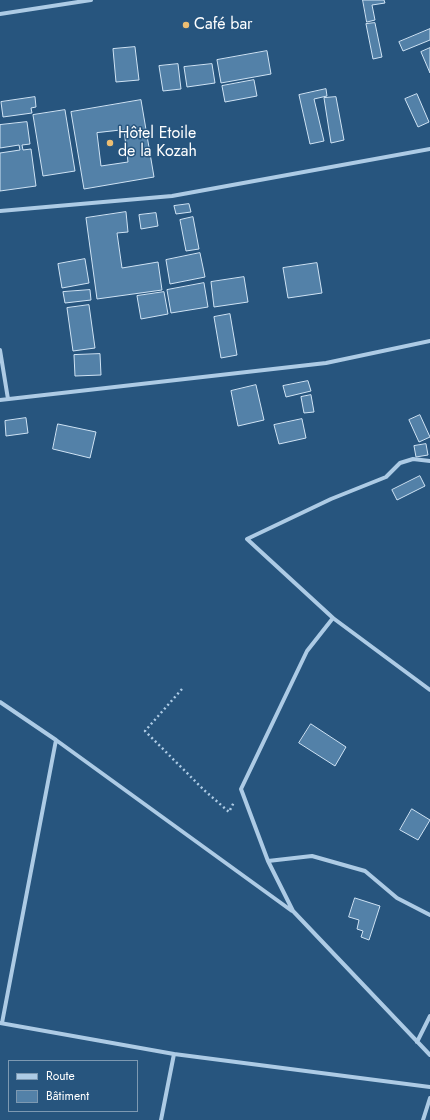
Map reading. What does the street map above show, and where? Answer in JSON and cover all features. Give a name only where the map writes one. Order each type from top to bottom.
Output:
[{"type":"street","points":[[0,14],[91,0]]},
{"type":"street","points":[[0,211],[172,196],[430,149]]},
{"type":"street","points":[[0,400],[326,363],[430,341]]},
{"type":"street","points":[[0,350],[8,399]]},
{"type":"street","points":[[430,461],[413,459],[400,463],[386,477],[331,499],[247,539],[333,618],[430,690]]},
{"type":"street","points":[[293,912],[268,861],[241,789],[307,651],[333,618]]},
{"type":"street","points":[[0,702],[56,740],[293,912],[430,1055]]},
{"type":"street","points":[[56,740],[1,1023],[174,1054],[430,1087]]},
{"type":"street","points":[[268,861],[312,856],[365,871],[397,898],[430,915]]},
{"type":"street","points":[[417,1042],[430,1016]]},
{"type":"street","points":[[161,1120],[174,1054]]},
{"type":"street","points":[[423,1120],[430,1098]]},
{"type":"path","points":[[182,688],[145,731],[204,790],[229,812],[241,789]]},
{"type":"building","points":[[363,0],[384,0],[385,3],[372,5],[375,20],[367,22]]},
{"type":"building","points":[[375,23],[382,57],[373,59],[366,24]]},
{"type":"building","points":[[430,29],[430,40],[403,51],[399,42]]},
{"type":"building","points":[[135,47],[139,80],[116,82],[113,49]]},
{"type":"building","points":[[430,48],[430,73],[421,52]]},
{"type":"building","points":[[267,51],[271,74],[221,83],[217,60]]},
{"type":"building","points":[[178,64],[181,89],[163,91],[159,66]]},
{"type":"building","points":[[212,64],[215,83],[187,87],[184,67]]},
{"type":"building","points":[[254,80],[257,96],[225,102],[222,86]]},
{"type":"building","points":[[326,89],[327,96],[314,99],[324,141],[310,144],[299,95]]},
{"type":"building","points":[[417,94],[429,122],[418,127],[405,99]]},
{"type":"building","points":[[35,97],[36,107],[31,108],[32,113],[3,117],[1,102]]},
{"type":"building","points":[[336,97],[344,140],[331,143],[324,98]]},
{"type":"building","points":[[141,100],[154,177],[84,189],[71,112]],"holes":[[[124,130],[128,162],[101,166],[97,133]]]},
{"type":"building","points":[[65,110],[75,171],[43,176],[33,115]]},
{"type":"building","points":[[27,122],[30,144],[22,145],[23,150],[31,149],[36,186],[0,191],[0,153],[20,150],[19,145],[0,148],[0,125]]},
{"type":"building","points":[[189,204],[191,212],[176,214],[174,206]]},
{"type":"building","points":[[126,212],[128,232],[117,233],[122,268],[158,262],[162,290],[97,299],[86,218]]},
{"type":"building","points":[[156,213],[158,226],[141,229],[139,215]]},
{"type":"building","points":[[193,217],[199,249],[186,251],[180,220]]},
{"type":"building","points":[[200,253],[205,277],[170,284],[166,260]]},
{"type":"building","points":[[85,259],[89,283],[62,288],[58,264]]},
{"type":"building","points":[[317,263],[322,293],[288,298],[283,268]]},
{"type":"building","points":[[244,277],[248,302],[214,307],[211,282]]},
{"type":"building","points":[[204,283],[208,307],[171,313],[167,290]]},
{"type":"building","points":[[90,290],[91,300],[65,303],[63,292]]},
{"type":"building","points":[[164,292],[168,314],[141,319],[137,296]]},
{"type":"building","points":[[89,305],[95,348],[73,351],[67,308]]},
{"type":"building","points":[[230,314],[237,355],[221,358],[214,317]]},
{"type":"building","points":[[100,354],[101,375],[75,376],[74,355]]},
{"type":"building","points":[[308,381],[311,391],[286,397],[283,386]]},
{"type":"building","points":[[256,385],[264,420],[238,426],[231,391]]},
{"type":"building","points":[[311,395],[314,412],[304,413],[301,397]]},
{"type":"building","points":[[420,415],[430,437],[419,442],[409,420]]},
{"type":"building","points":[[26,418],[28,433],[6,436],[5,421]]},
{"type":"building","points":[[302,419],[306,438],[279,444],[274,425]]},
{"type":"building","points":[[58,424],[96,432],[90,458],[53,449]]},
{"type":"building","points":[[426,444],[428,455],[416,457],[414,446]]},
{"type":"building","points":[[420,476],[425,486],[397,500],[392,490]]},
{"type":"building","points":[[311,724],[346,747],[335,766],[299,743]]},
{"type":"building","points":[[412,809],[430,820],[418,840],[400,830]]},
{"type":"building","points":[[355,898],[380,906],[369,940],[361,937],[363,931],[357,929],[359,920],[349,917]]},
{"type":"place","name":"Café bar","points":[[186,25]]},
{"type":"place","name":"Hôtel Etoile de la Kozah","points":[[110,143]]}]
